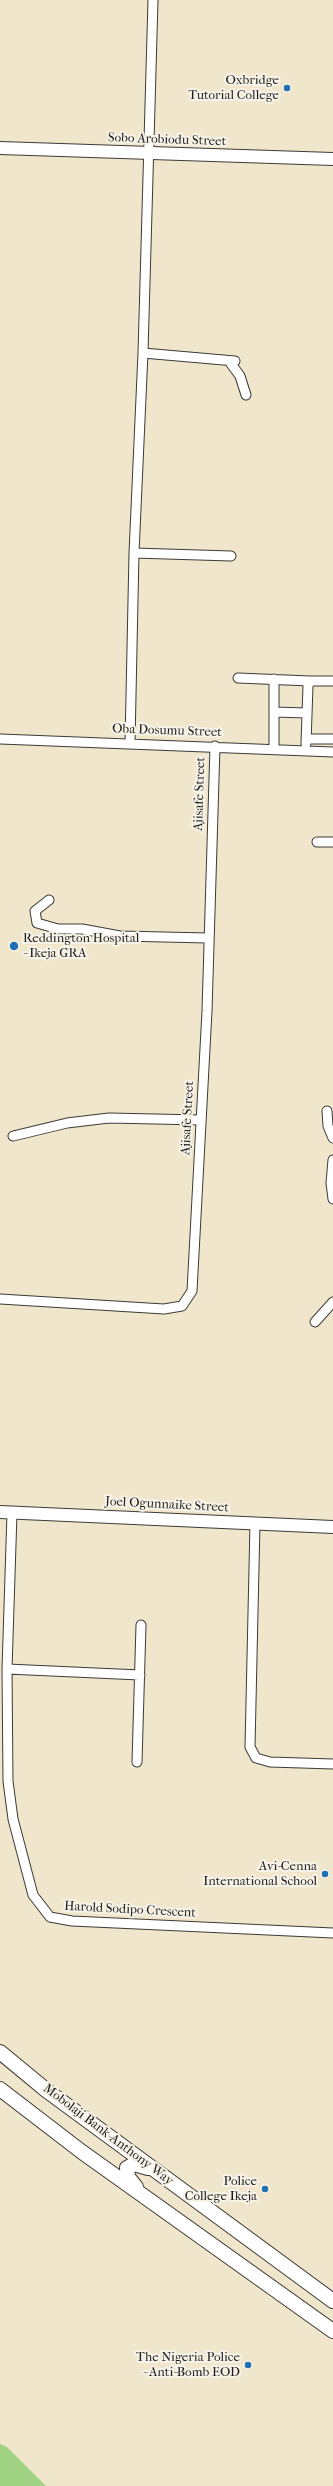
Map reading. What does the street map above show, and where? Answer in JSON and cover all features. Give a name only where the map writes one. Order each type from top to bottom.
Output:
[{"type":"main road","name":"Mobolaji Bank-Anthony Way","points":[[0,2052],[111,2138],[333,2301]]},
{"type":"main road","name":"Mobolaji Bank-Anthony Way","points":[[0,2089],[96,2162],[143,2194],[333,2331]]},
{"type":"main road","points":[[96,2162],[114,2167],[124,2160],[122,2151],[111,2138]]},
{"type":"main road","points":[[143,2194],[128,2177],[127,2168],[134,2164],[138,2164],[157,2172]]},
{"type":"street","points":[[130,743],[134,554],[143,353],[153,0]]},
{"type":"street","name":"Sobo Arobiodu Street","points":[[0,148],[333,159]]},
{"type":"street","points":[[143,353],[232,361],[246,396]]},
{"type":"street","points":[[134,554],[231,556]]},
{"type":"street","points":[[238,678],[333,681]]},
{"type":"street","points":[[274,680],[274,748]]},
{"type":"street","points":[[310,681],[306,741],[333,739]]},
{"type":"street","points":[[274,712],[307,714]]},
{"type":"street","name":"Oba Dosumu Street","points":[[0,739],[274,748],[333,752]]},
{"type":"street","name":"Ajisafe Street","points":[[0,1299],[164,1309],[182,1306],[192,1291],[201,1120],[215,746]]},
{"type":"street","points":[[317,842],[333,842]]},
{"type":"street","points":[[49,900],[35,911],[37,923],[58,929],[82,929],[120,936],[208,938]]},
{"type":"street","points":[[327,1111],[328,1126],[333,1138]]},
{"type":"street","points":[[13,1136],[67,1123],[109,1118],[201,1120]]},
{"type":"street","points":[[333,1160],[333,1199]]},
{"type":"street","points":[[315,1322],[333,1302]]},
{"type":"street","name":"Joel Ogunnaike Street","points":[[0,1512],[333,1527]]},
{"type":"street","name":"Harold Sodipo Crescent","points":[[12,1513],[7,1668],[8,1781],[13,1819],[33,1896],[50,1917],[72,1922],[333,1933]]},
{"type":"street","points":[[255,1523],[250,1747],[256,1758],[270,1762],[333,1764]]},
{"type":"street","points":[[137,1762],[141,1625]]},
{"type":"street","points":[[7,1668],[140,1675]]},
{"type":"green space","points":[[0,2444],[7,2447],[46,2486],[0,2486]]},
{"type":"place","name":"Oxbridge Tutorial College","points":[[287,88]]},
{"type":"place","name":"Reddington Hospital - Ikeja GRA","points":[[14,946]]},
{"type":"place","name":"Avi-Cenna International School","points":[[325,1874]]},
{"type":"place","name":"Police College Ikeja","points":[[265,2189]]},
{"type":"place","name":"The Nigeria Police - Anti-Bomb EOD","points":[[248,2365]]}]
